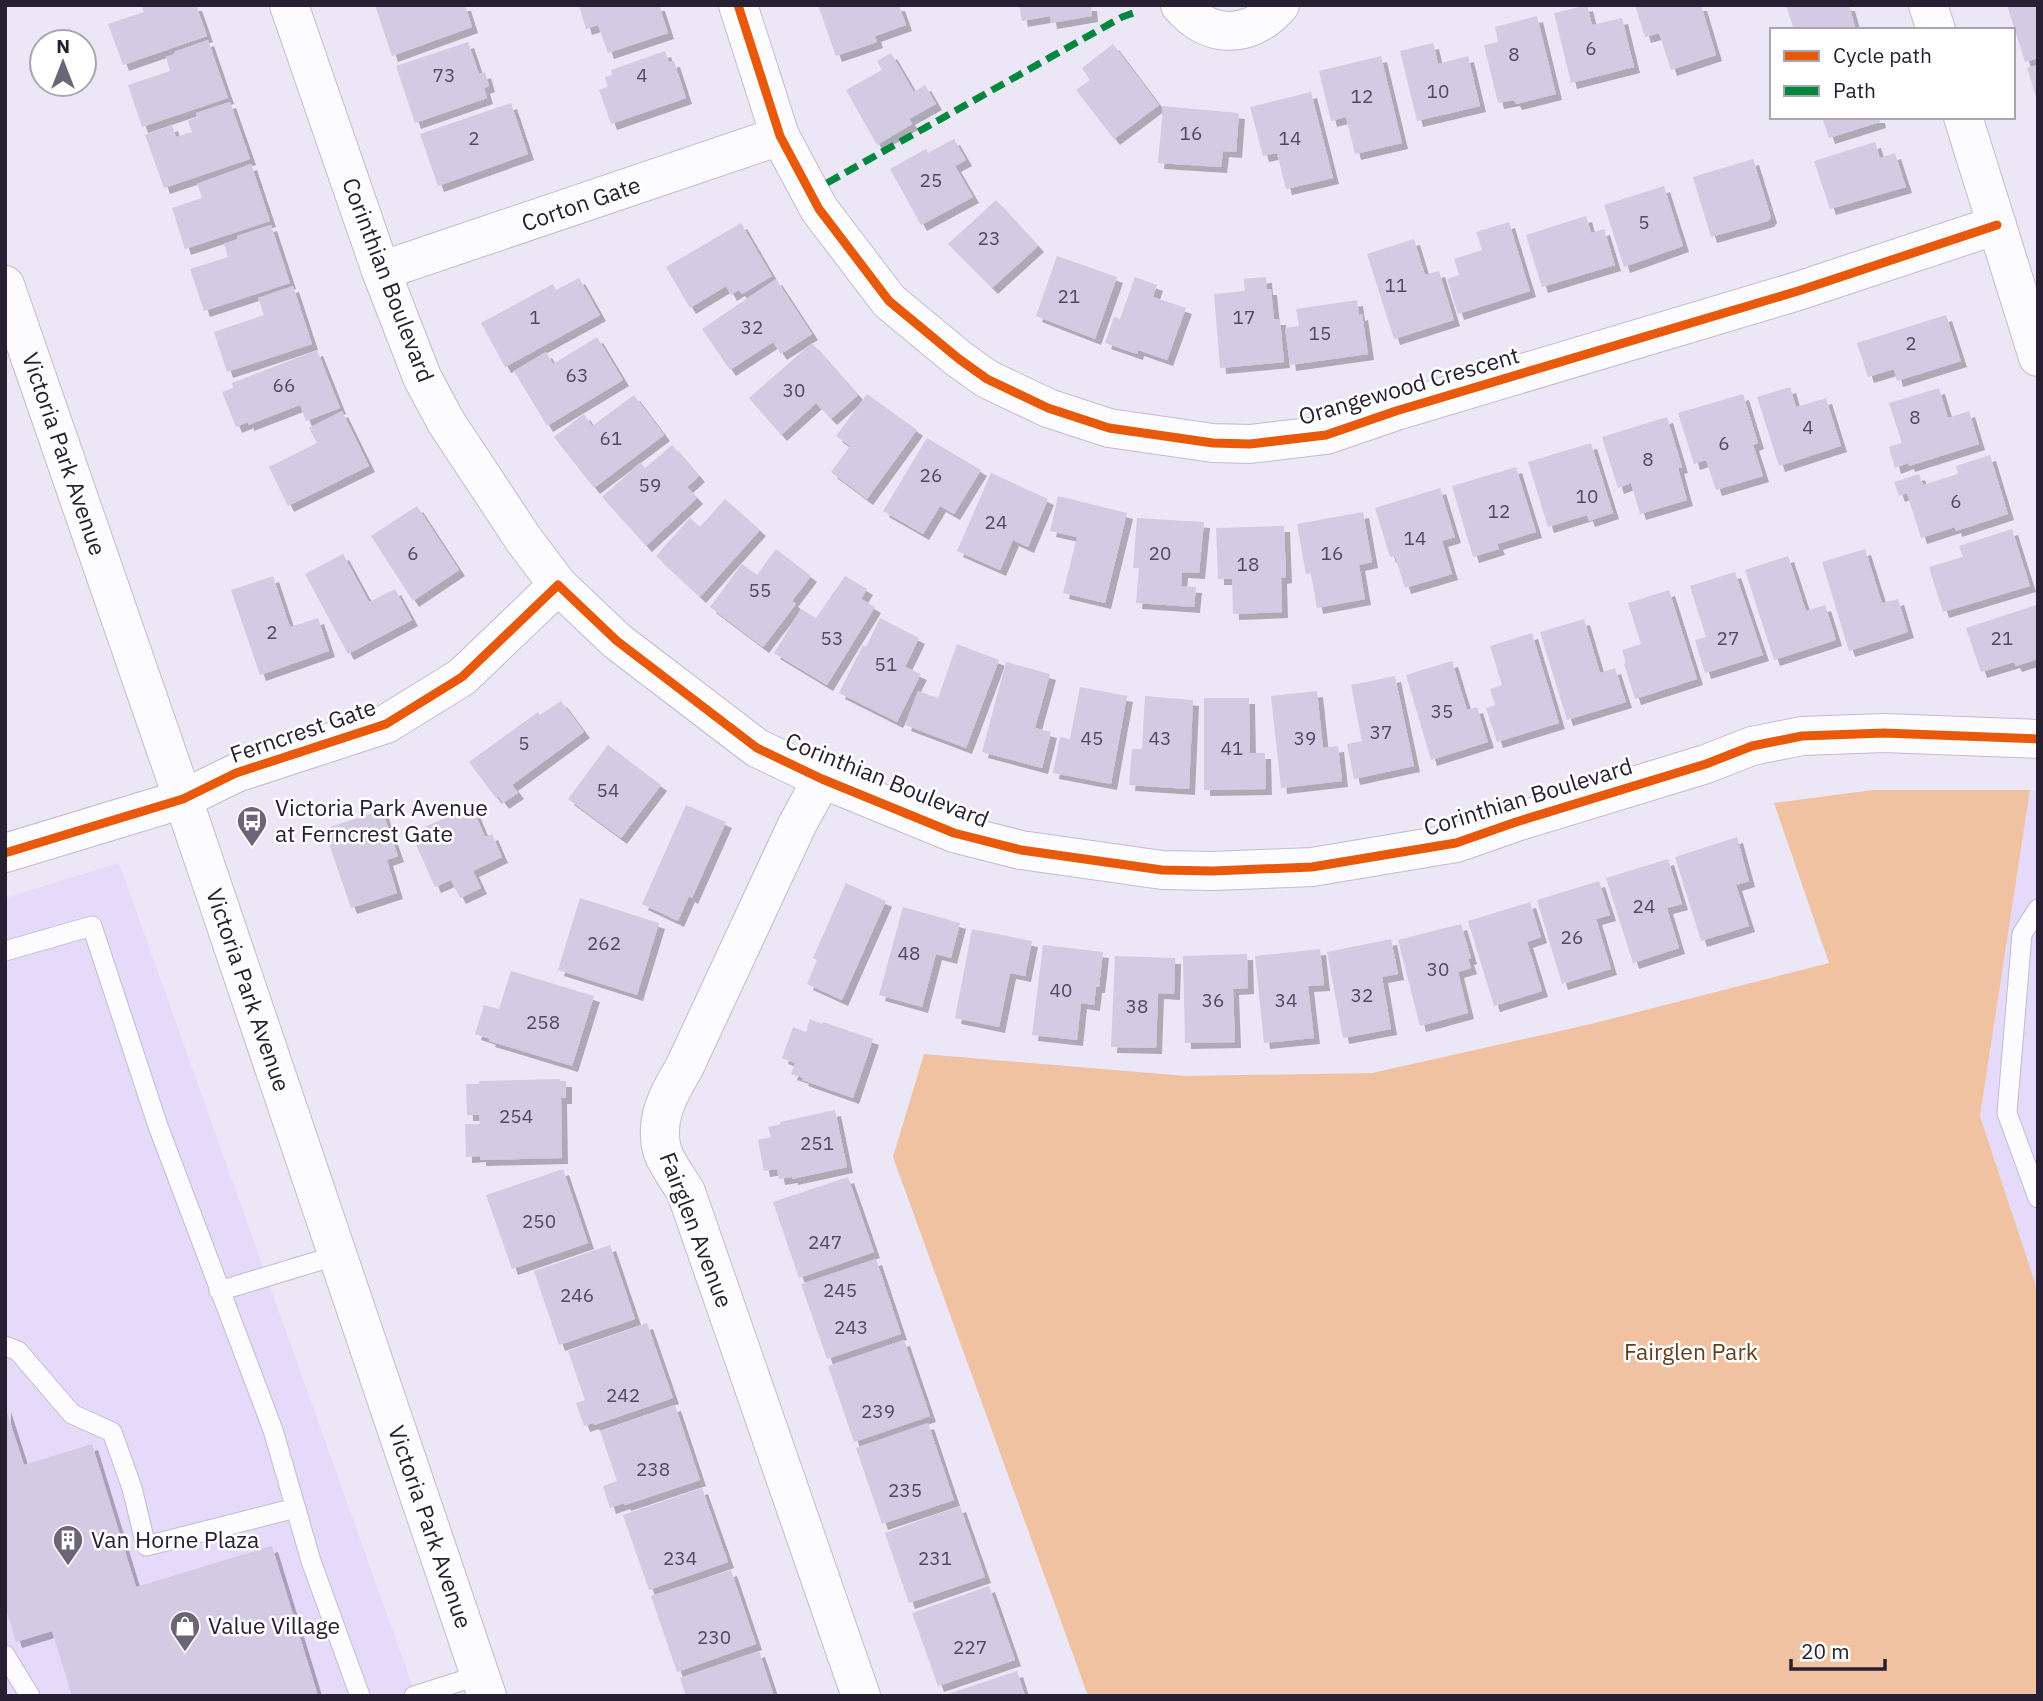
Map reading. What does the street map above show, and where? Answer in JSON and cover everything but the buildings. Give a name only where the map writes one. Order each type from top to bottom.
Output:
[{"type":"street","name":"Corinthian Boulevard","points":[[289,5],[381,271],[422,377],[446,422],[524,540],[558,585],[617,641],[757,748],[822,779],[954,833],[1021,850],[1162,870],[1213,871],[1312,867],[1456,843],[1706,764],[1752,746],[1802,736],[1884,733],[2038,739]]},
{"type":"street","name":"Orangewood Crescent","points":[[738,5],[780,136],[820,209],[889,301],[958,359],[987,379],[1048,408],[1110,428],[1213,443],[1250,444],[1326,435],[1396,411],[1798,291],[1997,225]]},
{"type":"street","points":[[1180,5],[1190,18],[1209,28],[1229,32],[1250,28],[1268,19],[1280,5]]},
{"type":"street","points":[[1928,5],[1935,28]]},
{"type":"street","points":[[1964,119],[2038,357]]},
{"type":"street","name":"Corton Gate","points":[[381,271],[780,136]]},
{"type":"street","name":"Victoria Park Avenue","points":[[5,285],[484,1685]]},
{"type":"street","name":"Ferncrest Gate","points":[[5,853],[183,799],[236,773],[386,724],[462,677],[558,585]]},
{"type":"street","name":"Fairglen Avenue","points":[[822,779],[797,825],[684,1068],[669,1092],[659,1125],[663,1154],[686,1192],[861,1696]]},
{"type":"lane","points":[[2038,909],[2022,934],[2007,1113],[2038,1198]]},
{"type":"lane","points":[[5,951],[92,926],[158,1126],[274,1430],[311,1561],[360,1696]]},
{"type":"lane","points":[[219,1291],[338,1255]]},
{"type":"lane","points":[[5,1346],[18,1351],[72,1414],[112,1432],[132,1488],[146,1546],[296,1507]]},
{"type":"lane","points":[[5,1655],[30,1696]]},
{"type":"lane","points":[[414,1696],[484,1685]]},
{"type":"shaded area","points":[[2030,790],[2038,790],[2038,1292],[1980,1116]]},
{"type":"shaded area","points":[[119,863],[416,1696],[5,1696],[5,898]]},
{"type":"green space","name":"Fairglen Park","points":[[1873,790],[2030,790],[1980,1116],[2038,1292],[2038,1696],[1088,1696],[893,1157],[924,1054],[1186,1076],[1372,1073],[1591,1024],[1829,963],[1774,803]]},
{"type":"marked path","points":[[827,183],[1122,17],[1139,11]]},
{"type":"cycle path","points":[[738,5],[780,136],[819,209],[889,301],[987,379],[1048,408],[1109,428],[1213,443],[1250,444],[1326,435],[1396,411],[1798,291],[1997,225]]},
{"type":"cycle path","points":[[5,853],[183,799],[236,773],[386,724],[462,677],[558,585],[617,641],[757,748],[822,779],[954,833],[1021,850],[1162,870],[1312,867],[1456,843],[1706,764],[1752,746],[1802,736],[1884,733],[2038,739]]},
{"type":"place","name":"Victoria Park Avenue at Ferncrest Gate","points":[[252,848]]},
{"type":"place","name":"Van Horne Plaza","points":[[68,1567]]},
{"type":"place","name":"Value Village","points":[[185,1653]]}]
